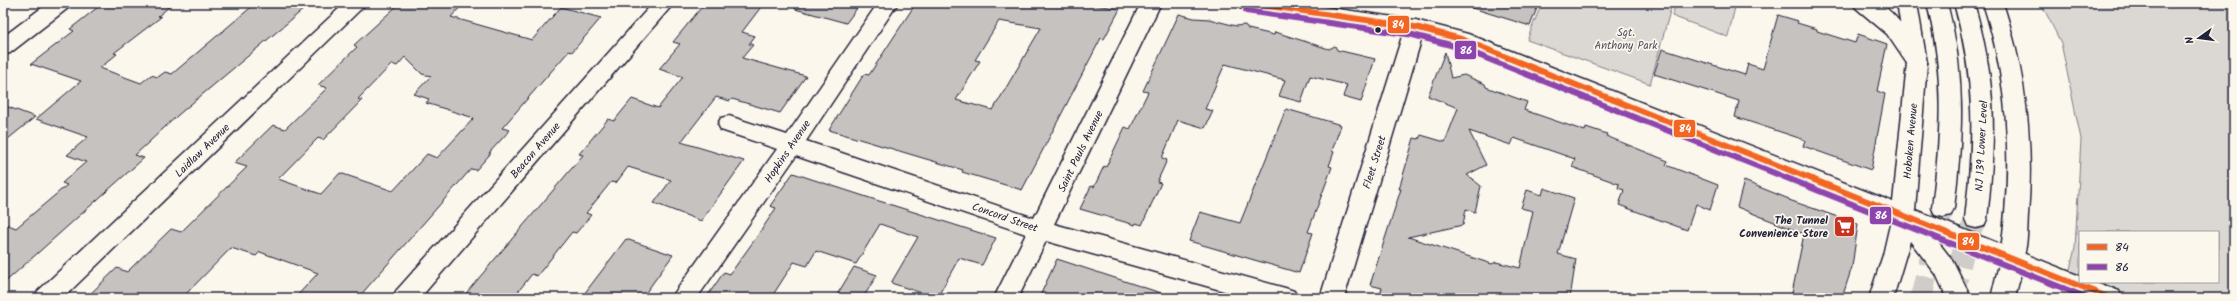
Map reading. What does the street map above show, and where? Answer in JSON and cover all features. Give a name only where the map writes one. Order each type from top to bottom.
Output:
[{"type":"main road","points":[[3,48],[61,3]]},
{"type":"main road","name":"Laidlaw Avenue","points":[[47,298],[358,3]]},
{"type":"main road","name":"Beacon Avenue","points":[[405,298],[664,3]]},
{"type":"main road","name":"Hopkins Avenue","points":[[683,298],[749,208],[888,3]]},
{"type":"main road","name":"Saint Pauls Avenue","points":[[1006,298],[1042,230],[1151,3]]},
{"type":"main road","points":[[1247,3],[1415,27],[1461,39],[2110,298]]},
{"type":"main road","points":[[1863,3],[1882,17],[1895,31],[1917,63]]},
{"type":"main road","name":"Hoboken Avenue","points":[[1881,298],[1895,256],[1903,216],[1917,63],[1907,3]]},
{"type":"main road","points":[[1937,3],[1947,41],[1953,84],[1951,145],[1943,208]]},
{"type":"main road","name":"NJ 139 Lower Level","points":[[1964,3],[1976,46],[1983,92],[1983,156],[1976,219]]},
{"type":"main road","points":[[1992,3],[2006,45],[2016,90],[2019,148],[2019,179],[2012,259],[2003,298]]},
{"type":"main road","name":"Fleet Street","points":[[1332,298],[1415,27]]},
{"type":"main road","name":"Concord Street","points":[[729,124],[1042,230],[1285,298]]},
{"type":"main road","points":[[1903,216],[1946,268],[1959,298]]},
{"type":"green space","name":"Sgt. Anthony Park","points":[[1542,3],[1672,4],[1650,84],[1527,40]]},
{"type":"green space","points":[[1676,3],[1736,3],[1728,37],[1672,16]]},
{"type":"green space","points":[[2041,3],[2234,3],[2234,282],[2231,298],[2063,298],[2075,248],[2081,139],[2061,43]]},
{"type":"building","points":[[103,3],[174,3],[158,16],[161,17],[114,53],[117,54],[100,68],[141,83],[151,75],[158,77],[165,72],[172,74],[256,3],[311,3],[178,115],[135,155],[144,158],[3,284],[3,223],[16,228],[67,185],[62,183],[86,162],[67,155],[88,137],[36,119],[81,81],[31,64],[74,31],[70,29]]},
{"type":"building","points":[[400,3],[464,3],[451,17],[532,40],[561,7],[601,18],[572,52],[569,51],[502,128],[510,130],[489,153],[491,153],[476,170],[471,169],[358,298],[295,298],[318,273],[260,252],[256,256],[231,248],[182,298],[86,298],[117,268],[127,272],[171,229],[181,232],[247,167],[234,163],[273,125],[285,129],[327,88],[318,85],[357,47],[354,45]],"holes":[[[405,57],[422,74],[431,76],[414,94],[429,99],[426,103],[474,118],[437,158],[427,154],[393,191],[340,173],[321,194],[278,179],[318,138],[323,140],[362,100],[358,99],[392,64],[397,66]]]},
{"type":"building","points":[[705,3],[764,3],[742,32],[755,36],[749,44],[753,45],[742,58],[806,76],[780,113],[732,99],[730,101],[716,97],[681,142],[744,161],[701,221],[654,203],[671,180],[628,167],[616,183],[611,182],[586,213],[591,215],[576,233],[572,232],[537,276],[532,274],[513,298],[462,298],[583,155],[579,154],[608,119],[614,121],[632,99],[658,108],[683,77],[659,69],[680,44],[673,42]]},
{"type":"building","points":[[795,3],[861,3],[846,23],[795,9]]},
{"type":"building","points":[[916,3],[1085,3],[1120,9],[1104,39],[1101,38],[1022,190],[962,172],[963,170],[829,130],[864,74],[869,75]],"holes":[[[999,21],[1041,28],[993,110],[956,100],[980,61],[975,60]]]},
{"type":"building","points":[[1470,3],[1539,3],[1530,26],[1469,7]]},
{"type":"building","points":[[1179,14],[1194,18],[1209,19],[1236,26],[1245,25],[1248,29],[1274,35],[1275,32],[1329,49],[1335,46],[1337,50],[1375,59],[1361,102],[1343,97],[1347,85],[1310,76],[1301,102],[1279,96],[1285,80],[1225,64],[1205,109],[1213,111],[1205,128],[1178,120],[1162,158],[1167,160],[1157,182],[1161,183],[1142,225],[1136,223],[1135,225],[1080,209],[1091,186],[1094,187],[1104,166],[1106,167],[1125,127],[1130,129],[1148,92],[1143,91]]},
{"type":"building","points":[[1778,15],[1798,21],[1797,23],[1817,29],[1817,31],[1855,43],[1858,34],[1887,44],[1877,91],[1885,94],[1871,170],[1803,146],[1805,140],[1735,117],[1739,101],[1654,74],[1662,49],[1745,75],[1748,64],[1763,69]]},
{"type":"building","points":[[1445,52],[1451,78],[1464,75],[1485,84],[1486,87],[1527,102],[1524,110],[1585,131],[1586,127],[1607,134],[1606,136],[1668,161],[1666,165],[1718,185],[1710,210],[1696,204],[1687,230],[1619,205],[1624,190],[1618,188],[1619,184],[1572,167],[1575,159],[1514,138],[1511,145],[1469,131],[1486,165],[1467,175],[1481,186],[1475,212],[1466,209],[1463,225],[1408,237],[1492,264],[1496,262],[1520,268],[1533,211],[1521,208],[1527,190],[1542,195],[1544,188],[1574,198],[1558,254],[1576,259],[1570,298],[1379,298],[1382,288],[1370,285],[1401,189],[1399,189],[1414,138],[1419,139],[1421,135],[1445,142],[1458,108],[1428,96]]},
{"type":"building","points":[[3,105],[35,117],[3,143]]},
{"type":"building","points":[[1286,109],[1341,125],[1332,151],[1334,152],[1329,166],[1332,167],[1308,232],[1313,233],[1299,273],[1189,241],[1200,212],[1240,223]]},
{"type":"building","points":[[793,173],[996,238],[982,265],[959,258],[937,298],[891,283],[918,237],[880,224],[856,264],[816,251],[807,266],[794,262],[771,298],[706,298],[724,272],[730,274],[758,235],[776,208],[770,206]]},
{"type":"building","points":[[1744,181],[1789,200],[1858,224],[1852,267],[1842,298],[1791,298],[1804,234],[1737,207]]},
{"type":"building","points":[[626,239],[673,255],[642,298],[581,298]]},
{"type":"building","points":[[1057,259],[1164,294],[1164,298],[1039,298]]},
{"type":"building","points":[[854,267],[877,275],[863,298],[835,298]]},
{"type":"tunnel","points":[[1921,298],[1943,208]]},
{"type":"tunnel","points":[[1953,298],[1965,243],[1976,219]]},
{"type":"transit line","name":"84","points":[[1247,3],[1415,27],[1461,39],[2110,298]]},
{"type":"transit line","name":"86","points":[[1246,11],[1413,35],[1458,47],[2088,298]]},
{"type":"place","name":"The Tunnel Convenience Store","points":[[1844,226]]}]
